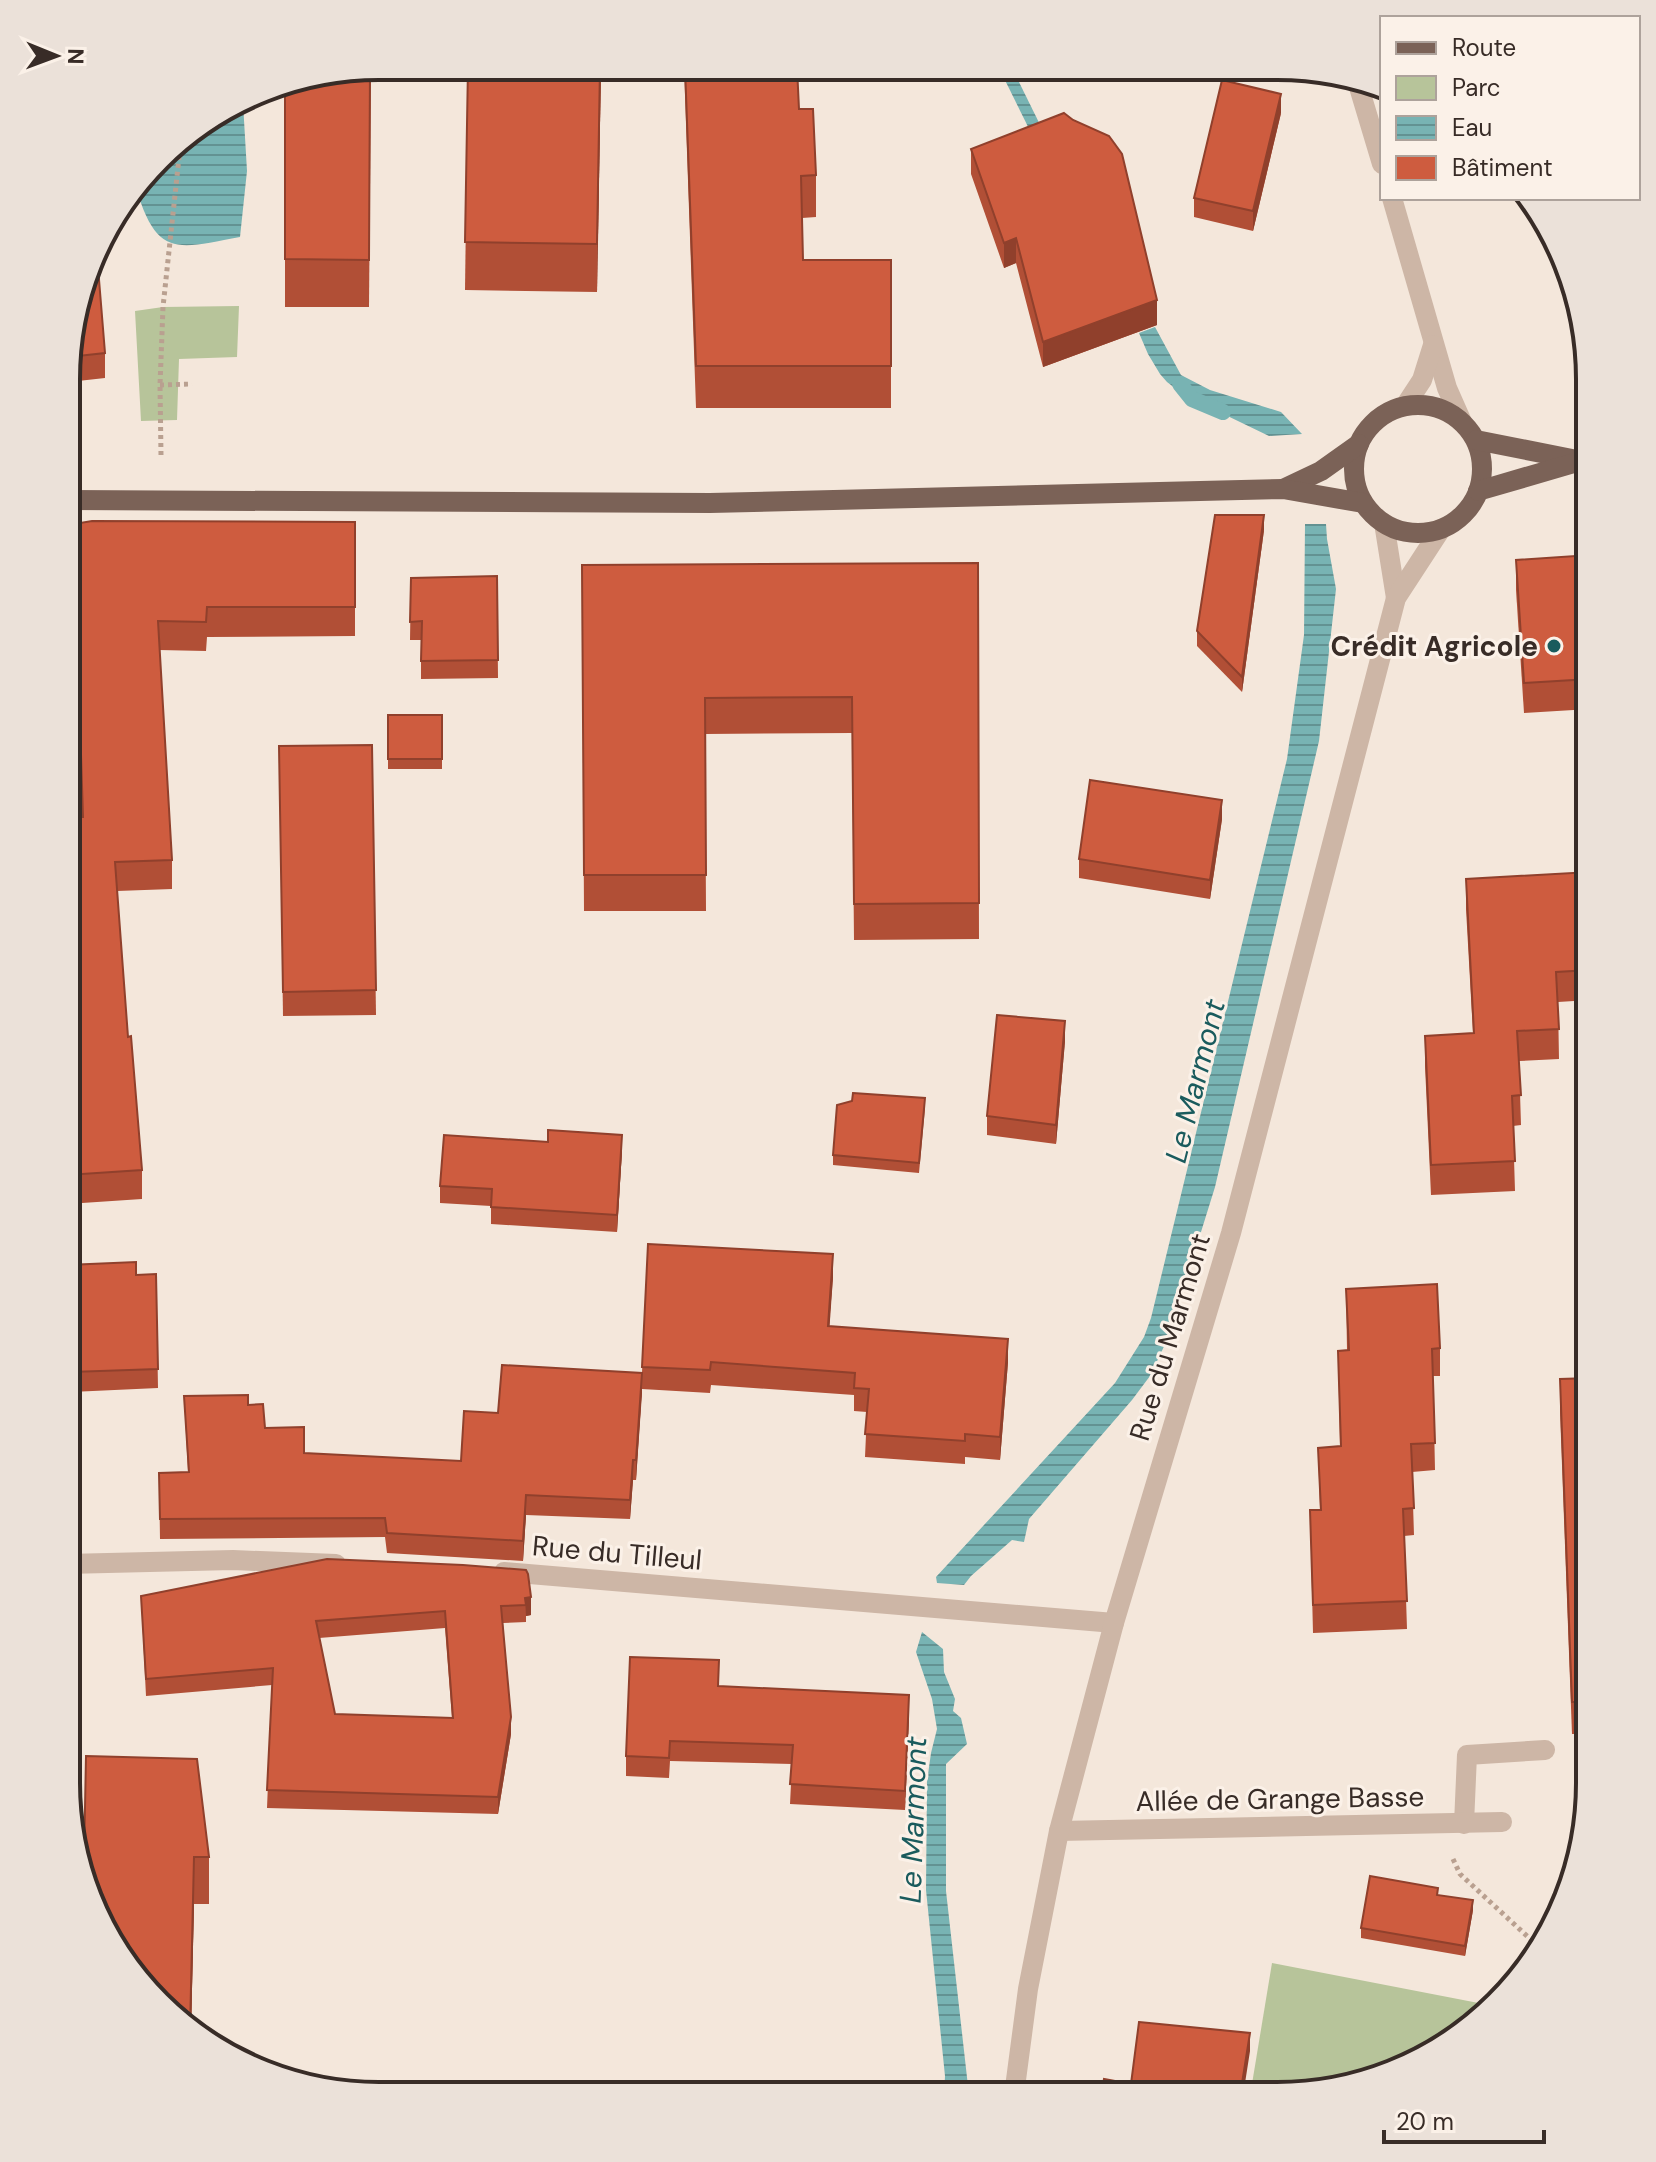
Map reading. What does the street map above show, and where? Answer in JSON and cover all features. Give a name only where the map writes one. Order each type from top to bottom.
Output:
[{"type":"main road","points":[[1425,405],[1445,410],[1462,422],[1476,440],[1482,474],[1470,508],[1456,520],[1441,529],[1421,533],[1402,531],[1384,523],[1363,503],[1355,484],[1354,464],[1359,444],[1370,426],[1385,413],[1405,406],[1425,405]]},
{"type":"main road","points":[[1476,440],[1576,459]]},
{"type":"main road","points":[[1283,489],[1321,471],[1359,444]]},
{"type":"main road","points":[[1478,491],[1576,464]]},
{"type":"main road","points":[[80,500],[710,503],[1283,489],[1363,503]]},
{"type":"street","points":[[1360,92],[1380,157]]},
{"type":"street","points":[[1393,200],[1433,345],[1462,422]]},
{"type":"street","points":[[1405,406],[1422,380],[1433,345]]},
{"type":"street","name":"Rue du Marmont","points":[[1384,523],[1396,598]]},
{"type":"street","name":"Rue du Marmont","points":[[1016,2082],[1028,1989],[1059,1831],[1114,1623],[1231,1233],[1396,598],[1441,529]]},
{"type":"street","points":[[80,1564],[233,1560],[356,1565]]},
{"type":"street","name":"Rue du Tilleul","points":[[479,1570],[1114,1623]]},
{"type":"street","points":[[1464,1824],[1467,1755],[1545,1750]]},
{"type":"street","name":"Allée de Grange Basse","points":[[1059,1831],[1502,1822]]},
{"type":"path","points":[[161,455],[163,307],[180,156]]},
{"type":"path","points":[[160,385],[192,384]]},
{"type":"path","points":[[1441,1825],[1460,1874],[1531,1940]]},
{"type":"green space","points":[[239,306],[237,357],[179,359],[177,420],[141,421],[135,311],[163,307]]},
{"type":"green space","points":[[1272,1963],[1479,2003],[1443,2032],[1373,2066],[1316,2079],[1252,2082]]},
{"type":"water","points":[[1005,80],[1018,80],[1053,151],[1042,155]]},
{"type":"water","points":[[244,113],[247,171],[240,237],[200,244],[172,243],[152,227],[140,200],[182,154],[213,130]]},
{"type":"water","points":[[1155,327],[1181,375],[1210,390],[1281,412],[1302,434],[1269,436],[1184,395],[1160,374],[1139,333]]},
{"type":"water","points":[[1305,524],[1326,524],[1336,589],[1319,741],[1215,1187],[1168,1338],[1150,1376],[1132,1400],[1029,1519],[1024,1542],[1012,1540],[964,1585],[937,1583],[936,1577],[1115,1383],[1144,1337],[1151,1318],[1287,759],[1304,635]]},
{"type":"water","points":[[922,1632],[943,1649],[944,1672],[955,1699],[953,1711],[961,1718],[967,1744],[946,1764],[946,1891],[968,2082],[945,2082],[926,1890],[927,1782],[937,1729],[932,1699],[916,1652]]},
{"type":"building","points":[[370,80],[369,260],[285,259],[285,95],[321,86]]},
{"type":"building","points":[[468,80],[600,80],[597,244],[465,242]]},
{"type":"building","points":[[685,80],[798,80],[799,109],[813,109],[816,175],[801,176],[803,260],[891,260],[891,366],[696,366]]},
{"type":"building","points":[[1222,80],[1281,94],[1253,211],[1194,198]]},
{"type":"building","points":[[1064,113],[1109,136],[1122,154],[1157,300],[1043,342],[1016,238],[1004,243],[971,149]]},
{"type":"building","points":[[99,276],[105,353],[81,356],[90,302]]},
{"type":"building","points":[[1215,515],[1264,515],[1242,677],[1197,631]]},
{"type":"building","points":[[355,522],[355,607],[207,607],[206,622],[158,621],[172,860],[115,862],[142,1170],[80,1174],[80,817],[83,817],[80,523]]},
{"type":"building","points":[[1576,556],[1576,680],[1524,683],[1516,560]]},
{"type":"building","points":[[978,563],[979,903],[854,904],[852,697],[705,698],[706,875],[584,875],[582,565]]},
{"type":"building","points":[[497,576],[498,660],[421,661],[422,621],[410,622],[411,578]]},
{"type":"building","points":[[388,715],[442,715],[442,759],[388,759]]},
{"type":"building","points":[[372,745],[376,990],[283,992],[279,746]]},
{"type":"building","points":[[1090,780],[1222,800],[1210,880],[1079,859]]},
{"type":"building","points":[[1576,873],[1576,971],[1556,972],[1559,1029],[1517,1031],[1521,1095],[1512,1096],[1515,1161],[1431,1165],[1425,1036],[1474,1033],[1466,879]]},
{"type":"building","points":[[997,1015],[1065,1021],[1056,1125],[987,1116]]},
{"type":"building","points":[[853,1093],[925,1098],[919,1163],[833,1155],[837,1105],[852,1101]]},
{"type":"building","points":[[548,1130],[622,1135],[617,1215],[491,1207],[492,1189],[440,1186],[444,1135],[548,1142]]},
{"type":"building","points":[[648,1244],[833,1254],[828,1326],[1008,1339],[1000,1437],[965,1434],[965,1441],[865,1434],[869,1389],[854,1388],[855,1373],[711,1362],[710,1370],[642,1367]]},
{"type":"building","points":[[136,1262],[136,1275],[156,1274],[158,1369],[80,1372],[80,1264]]},
{"type":"building","points":[[1437,1284],[1440,1348],[1432,1349],[1435,1443],[1411,1444],[1414,1508],[1403,1509],[1407,1601],[1313,1605],[1310,1510],[1321,1510],[1318,1448],[1341,1446],[1338,1351],[1349,1350],[1346,1289]]},
{"type":"building","points":[[502,1365],[642,1373],[630,1500],[526,1495],[523,1541],[387,1533],[385,1518],[160,1519],[159,1473],[189,1472],[184,1396],[248,1395],[248,1405],[263,1404],[265,1428],[304,1427],[304,1453],[461,1461],[464,1411],[498,1413]]},
{"type":"building","points":[[1576,1378],[1576,1702],[1572,1702],[1560,1379]]},
{"type":"building","points":[[327,1559],[526,1570],[531,1597],[525,1598],[526,1605],[501,1606],[511,1717],[498,1797],[267,1790],[273,1668],[146,1679],[141,1596]],"holes":[[[445,1611],[453,1718],[335,1714],[316,1621]]]},
{"type":"building","points":[[630,1657],[719,1660],[718,1686],[909,1695],[905,1791],[790,1784],[793,1745],[670,1741],[669,1758],[626,1756]]},
{"type":"building","points":[[86,1756],[197,1759],[209,1857],[194,1857],[190,2015],[154,1980],[120,1932],[96,1879],[85,1832]]},
{"type":"building","points":[[1370,1876],[1438,1888],[1437,1895],[1473,1900],[1465,1946],[1361,1928]]},
{"type":"building","points":[[1139,2022],[1250,2033],[1242,2082],[1131,2082]]},
{"type":"waterway","name":"Le Marmont","points":[[1180,384],[1192,399],[1223,412]]},
{"type":"place","name":"Crédit Agricole","points":[[1554,646]]}]
